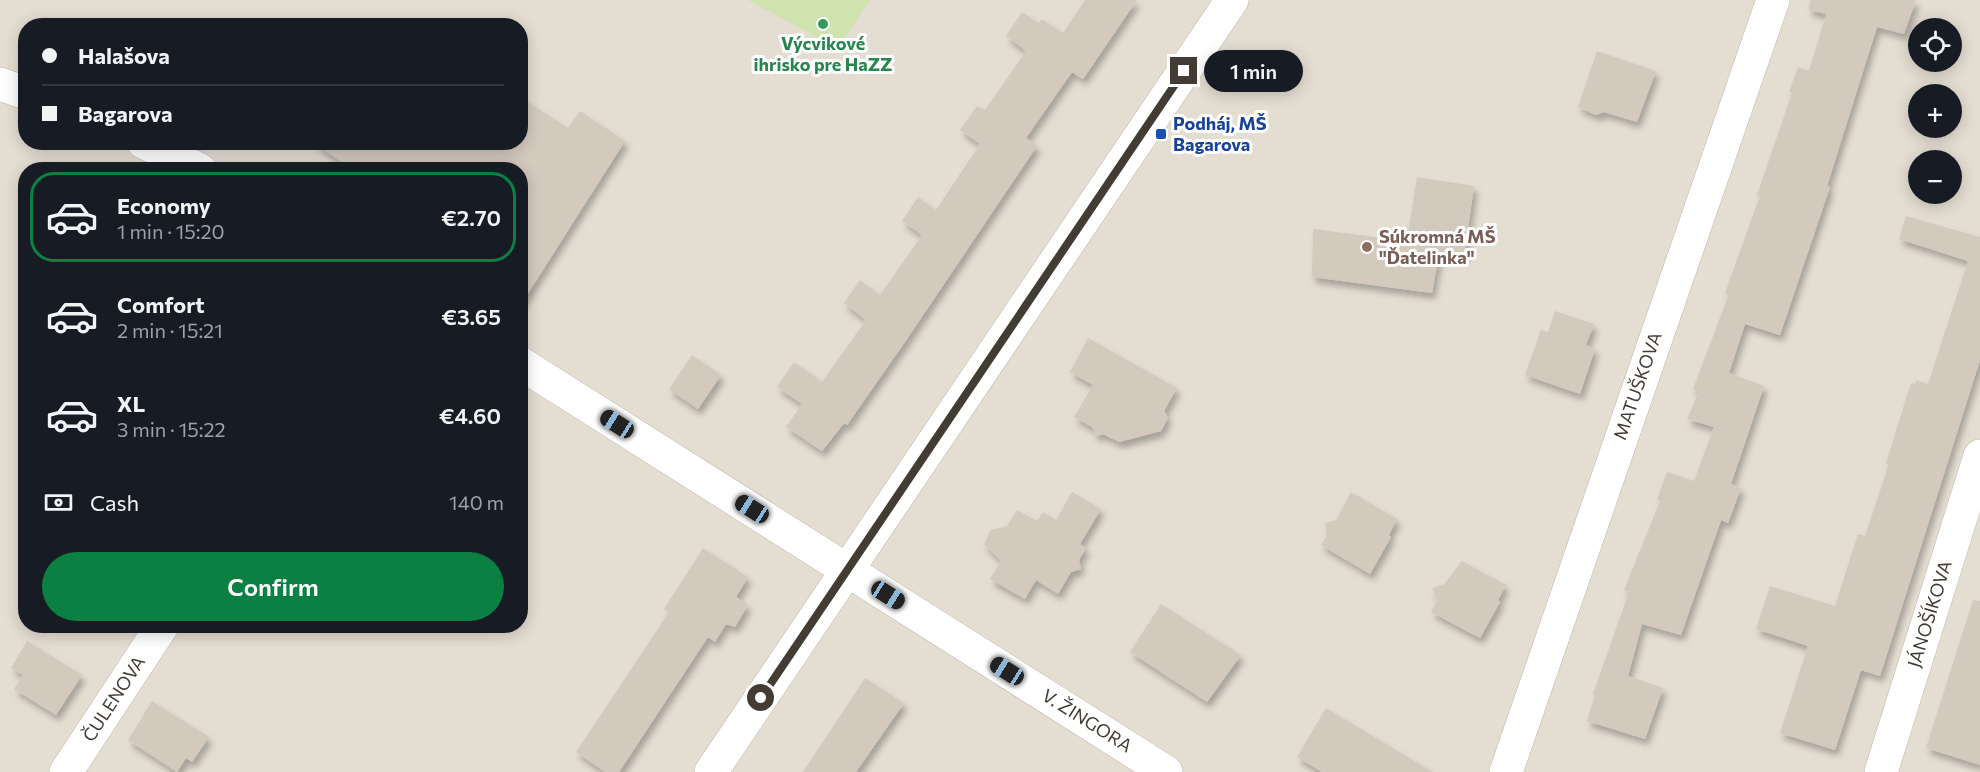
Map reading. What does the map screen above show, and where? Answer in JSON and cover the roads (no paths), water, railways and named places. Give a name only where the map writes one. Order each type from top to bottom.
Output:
[{"type":"street","points":[[711,772],[1232,0]]},
{"type":"street","name":"MATUŠKOVA","points":[[1506,772],[1773,0]]},
{"type":"street","points":[[0,84],[18,90]]},
{"type":"street","points":[[159,150],[184,162]]},
{"type":"street","name":"V. ŽINGORA","points":[[528,368],[1166,772]]},
{"type":"street","name":"JÁNOŠÍKOVA","points":[[1881,772],[1980,456]]},
{"type":"street","name":"ČULENOVA","points":[[66,772],[157,633]]},
{"type":"place","name":"Výcvikové ihrisko pre HaZZ","points":[[823,24]]},
{"type":"place","name":"Podháj, MŠ Bagarova","points":[[1161,134]]},
{"type":"place","name":"Súkromná MŠ \"Ďatelinka\"","points":[[1367,247]]}]
